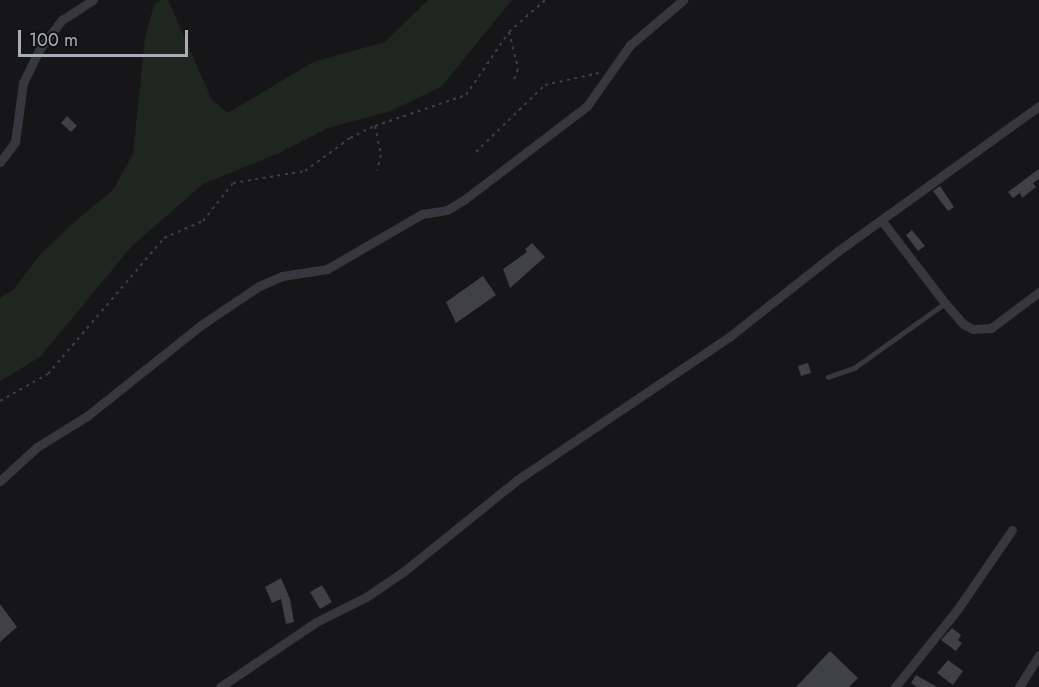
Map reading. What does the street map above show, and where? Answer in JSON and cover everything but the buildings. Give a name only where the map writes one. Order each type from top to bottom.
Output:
[{"type":"street","points":[[0,162],[15,142],[23,83],[39,50],[57,25],[93,0]]},
{"type":"street","points":[[0,481],[38,447],[87,416],[192,332],[259,286],[282,276],[327,270],[422,214],[447,210],[465,199],[587,106],[630,45],[683,0]]},
{"type":"street","points":[[220,687],[316,622],[366,597],[403,572],[517,480],[729,337],[1039,106]]},
{"type":"street","points":[[882,221],[963,324],[983,330],[1039,292]]},
{"type":"street","points":[[895,687],[957,610],[1012,530]]},
{"type":"street","points":[[1019,687],[1039,655]]},
{"type":"lane","points":[[828,377],[854,368],[945,303]]},
{"type":"path","points":[[0,401],[48,374],[164,238],[203,221],[233,183],[305,171],[350,138],[375,126],[466,95],[509,32],[545,0]]},
{"type":"path","points":[[509,32],[518,69],[514,80]]},
{"type":"path","points":[[476,152],[545,85],[610,72]]},
{"type":"path","points":[[375,126],[381,155],[377,171]]},
{"type":"shaded area","points":[[161,0],[168,0],[212,100],[228,113],[313,62],[385,42],[428,0],[512,0],[442,86],[391,111],[328,128],[279,153],[203,184],[131,247],[40,357],[0,381],[0,298],[13,290],[40,255],[72,224],[113,190],[133,154],[145,37],[154,5]]}]
